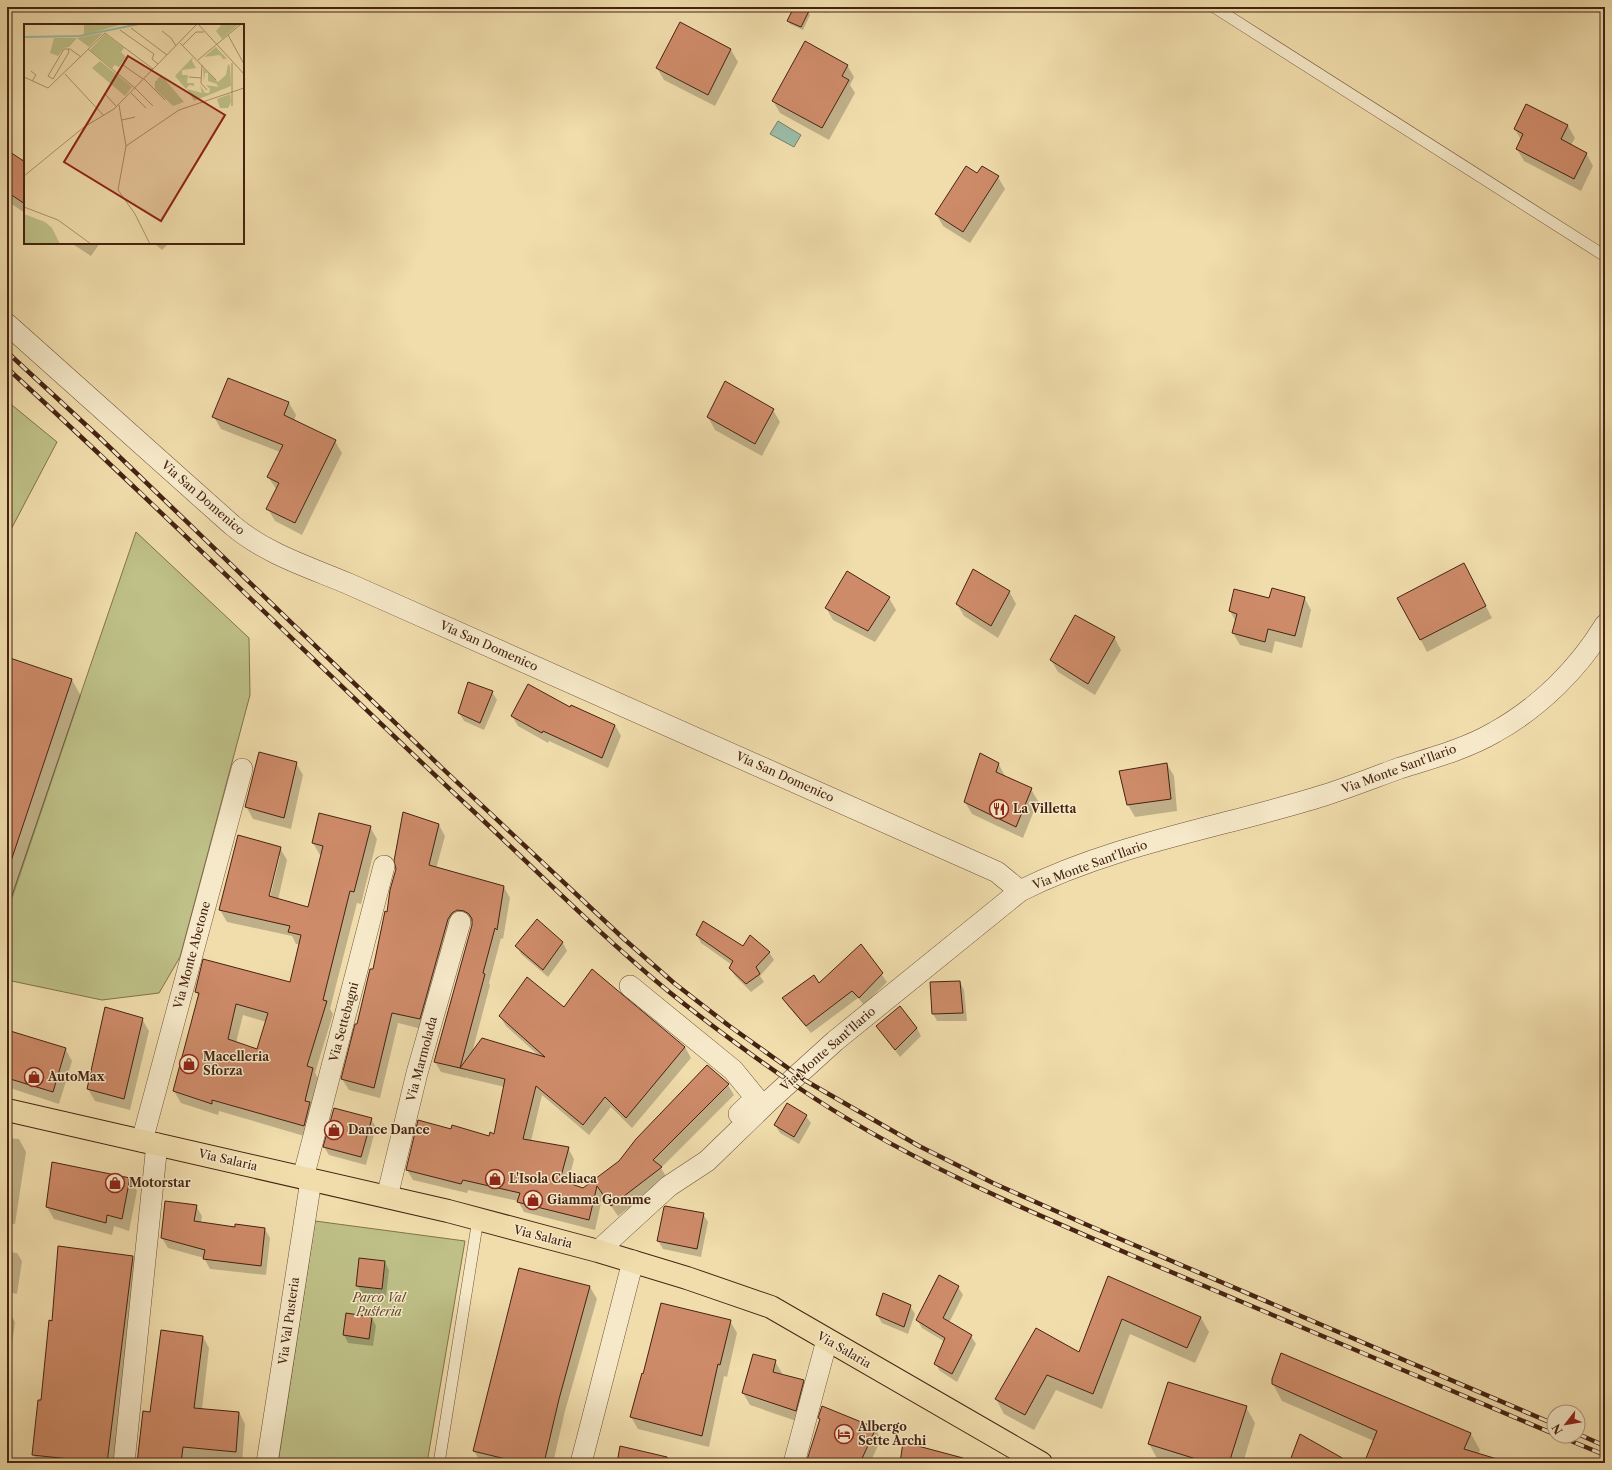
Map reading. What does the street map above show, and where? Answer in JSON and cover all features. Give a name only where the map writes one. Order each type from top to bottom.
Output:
[{"type":"main road","name":"Via Salaria","points":[[7,1110],[478,1219],[598,1251],[687,1278],[771,1308],[1041,1463]]},
{"type":"street","name":"Via San Domenico","points":[[7,324],[232,525],[280,556],[364,591],[997,872],[1020,891]]},
{"type":"street","name":"Via Monte Sant'Ilario","points":[[598,1251],[669,1186],[707,1161],[770,1098],[835,1041],[1020,891],[1046,878],[1137,847],[1325,795],[1456,749],[1495,732],[1528,710],[1562,680],[1579,662],[1605,625]]},
{"type":"street","name":"Via Monte Abetone","points":[[124,1463],[149,1142],[242,769]]},
{"type":"street","name":"Via Settebagni","points":[[307,1179],[384,866]]},
{"type":"street","name":"Via Marmolada","points":[[387,1197],[417,1073],[460,922]]},
{"type":"street","points":[[630,986],[733,1070],[756,1098],[691,1159],[690,1173]]},
{"type":"street","name":"Via Val Pusteria","points":[[267,1463],[307,1179]]},
{"type":"street","points":[[581,1463],[633,1261]]},
{"type":"street","points":[[794,1463],[827,1340]]},
{"type":"lane","points":[[1214,7],[1605,256]]},
{"type":"lane","points":[[439,1463],[478,1219]]},
{"type":"green space","points":[[7,401],[57,442],[7,537]]},
{"type":"green space","points":[[136,532],[249,638],[250,695],[180,957],[159,993],[102,1000],[7,980],[7,910]]},
{"type":"green space","name":"Parco Val Pusteria","points":[[315,1221],[465,1241],[427,1463],[278,1463]]},
{"type":"shaded area","points":[[778,121],[801,135],[794,147],[770,134]]},
{"type":"building","points":[[794,7],[811,7],[801,27],[787,21]]},
{"type":"building","points":[[680,22],[731,49],[708,95],[656,68]]},
{"type":"building","points":[[805,41],[848,65],[842,76],[849,80],[822,128],[772,101]]},
{"type":"building","points":[[1526,104],[1568,125],[1561,139],[1587,153],[1574,179],[1516,149],[1523,134],[1514,129]]},
{"type":"building","points":[[7,150],[24,161],[24,203],[7,192]]},
{"type":"building","points":[[966,166],[977,173],[982,166],[999,176],[963,232],[935,214]]},
{"type":"building","points":[[228,378],[289,402],[284,415],[336,440],[295,523],[266,509],[279,483],[267,477],[283,445],[212,417]]},
{"type":"building","points":[[725,381],[774,409],[755,444],[707,417]]},
{"type":"building","points":[[1464,563],[1486,606],[1420,640],[1397,598]]},
{"type":"building","points":[[973,569],[1010,591],[991,626],[956,604]]},
{"type":"building","points":[[847,571],[890,597],[868,631],[825,608]]},
{"type":"building","points":[[1272,588],[1305,597],[1295,636],[1268,629],[1265,642],[1232,633],[1237,614],[1229,611],[1234,589],[1269,598]]},
{"type":"building","points":[[1075,615],[1115,637],[1088,684],[1050,660]]},
{"type":"building","points":[[10,658],[72,679],[10,864],[7,864],[7,667]]},
{"type":"building","points":[[468,682],[493,691],[480,723],[458,713]]},
{"type":"building","points":[[528,684],[570,707],[571,705],[615,725],[602,758],[543,731],[542,733],[511,716]]},
{"type":"building","points":[[259,752],[297,762],[284,818],[245,807]]},
{"type":"building","points":[[980,753],[999,763],[996,772],[1032,788],[1016,827],[964,802]]},
{"type":"building","points":[[1167,763],[1171,799],[1127,805],[1119,771]]},
{"type":"building","points":[[403,812],[439,824],[429,865],[504,886],[497,930],[495,928],[483,973],[485,974],[460,1068],[434,1062],[472,925],[472,919],[469,914],[464,911],[457,910],[452,913],[448,919],[420,1019],[392,1013],[374,1088],[341,1079],[355,1024],[357,1024],[370,969],[373,969],[385,911],[387,912],[390,890],[396,869],[394,861]]},
{"type":"building","points":[[319,813],[371,826],[354,892],[350,891],[323,1000],[327,1001],[307,1066],[313,1068],[305,1101],[310,1102],[304,1126],[212,1100],[212,1104],[173,1091],[199,993],[195,992],[203,959],[290,982],[301,935],[288,932],[290,926],[219,910],[238,835],[281,847],[269,896],[308,907],[323,846],[312,843]],"holes":[[[236,1004],[268,1013],[257,1049],[228,1039]]]},
{"type":"building","points":[[537,919],[563,942],[543,970],[515,946]]},
{"type":"building","points":[[703,921],[743,946],[750,935],[770,952],[756,967],[760,974],[746,984],[729,968],[733,961],[696,935]]},
{"type":"building","points":[[861,944],[883,973],[859,998],[852,991],[806,1026],[782,998],[814,975],[819,983]]},
{"type":"building","points":[[592,969],[685,1047],[626,1118],[605,1097],[583,1125],[536,1086],[523,1139],[569,1147],[560,1180],[583,1188],[619,1161],[636,1139],[707,1065],[729,1084],[653,1160],[662,1167],[611,1206],[597,1186],[589,1220],[517,1202],[520,1193],[463,1180],[461,1184],[406,1170],[418,1120],[451,1129],[452,1125],[489,1136],[490,1132],[494,1134],[505,1079],[460,1068],[482,1038],[545,1057],[499,1016],[527,977],[564,1007]]},
{"type":"building","points":[[960,981],[963,1013],[932,1014],[930,982]]},
{"type":"building","points":[[900,1006],[917,1028],[895,1050],[876,1026]]},
{"type":"building","points":[[105,1007],[143,1018],[124,1099],[87,1089]]},
{"type":"building","points":[[7,1030],[66,1048],[53,1092],[7,1078]]},
{"type":"building","points":[[787,1103],[807,1115],[794,1137],[774,1125]]},
{"type":"building","points":[[334,1108],[372,1118],[361,1157],[323,1147]]},
{"type":"building","points":[[52,1162],[130,1178],[122,1219],[107,1215],[106,1223],[46,1207]]},
{"type":"building","points":[[165,1201],[197,1205],[194,1221],[235,1227],[235,1224],[265,1228],[261,1266],[203,1259],[205,1250],[161,1238]]},
{"type":"building","points":[[665,1206],[704,1213],[697,1249],[657,1241]]},
{"type":"building","points":[[58,1246],[133,1256],[107,1463],[32,1455],[38,1400],[41,1400],[49,1320],[52,1321]]},
{"type":"building","points":[[359,1258],[385,1261],[382,1289],[356,1286]]},
{"type":"building","points":[[519,1268],[590,1286],[559,1399],[544,1463],[522,1463],[473,1451]]},
{"type":"building","points":[[939,1275],[959,1286],[943,1318],[972,1335],[952,1374],[934,1364],[945,1338],[916,1320]]},
{"type":"building","points":[[1108,1276],[1201,1317],[1187,1348],[1122,1319],[1093,1394],[1047,1375],[1025,1415],[995,1399],[1036,1328],[1079,1352]]},
{"type":"building","points":[[883,1293],[911,1305],[904,1327],[876,1315]]},
{"type":"building","points":[[661,1303],[731,1320],[720,1365],[718,1364],[702,1436],[630,1417],[642,1373],[643,1374]]},
{"type":"building","points":[[346,1313],[372,1317],[369,1339],[343,1335]]},
{"type":"building","points":[[161,1330],[203,1336],[194,1408],[239,1412],[236,1452],[183,1447],[181,1463],[137,1463],[143,1411],[150,1412]]},
{"type":"building","points":[[1281,1353],[1471,1433],[1464,1449],[1497,1459],[1496,1463],[1364,1463],[1377,1431],[1272,1384],[1272,1379]]},
{"type":"building","points":[[753,1354],[776,1360],[773,1372],[804,1380],[796,1411],[742,1393]]},
{"type":"building","points":[[1168,1382],[1247,1406],[1229,1463],[1209,1463],[1148,1444]]},
{"type":"building","name":"Albergo Sette Archi","points":[[822,1406],[876,1428],[860,1463],[806,1463],[820,1419],[818,1418]]},
{"type":"building","points":[[1300,1434],[1351,1463],[1300,1463],[1291,1458]]},
{"type":"building","points":[[903,1442],[963,1458],[962,1463],[900,1463]]},
{"type":"building","points":[[620,1446],[667,1457],[666,1463],[617,1463]]},
{"type":"railway","points":[[7,352],[99,437],[442,768],[624,939],[674,983],[728,1025],[806,1081],[919,1146],[993,1183],[1085,1224],[1546,1421]]},
{"type":"railway","points":[[7,368],[124,477],[568,902],[617,947],[668,991],[700,1016],[799,1088],[878,1137],[919,1159],[1003,1199],[1131,1255],[1546,1431]]},
{"type":"railway","points":[[1586,1438],[1605,1446]]},
{"type":"railway","points":[[1578,1444],[1605,1455]]},
{"type":"place","name":"La Villetta","points":[[999,809]]},
{"type":"place","name":"Macelleria Sforza","points":[[189,1064]]},
{"type":"place","name":"AutoMax","points":[[34,1077]]},
{"type":"place","name":"Dance Dance","points":[[334,1130]]},
{"type":"place","name":"L'Isola Celiaca","points":[[495,1179]]},
{"type":"place","name":"Motorstar","points":[[115,1183]]},
{"type":"place","name":"Giamma Gomme","points":[[533,1200]]},
{"type":"place","name":"Albergo Sette Archi","points":[[844,1434]]}]
